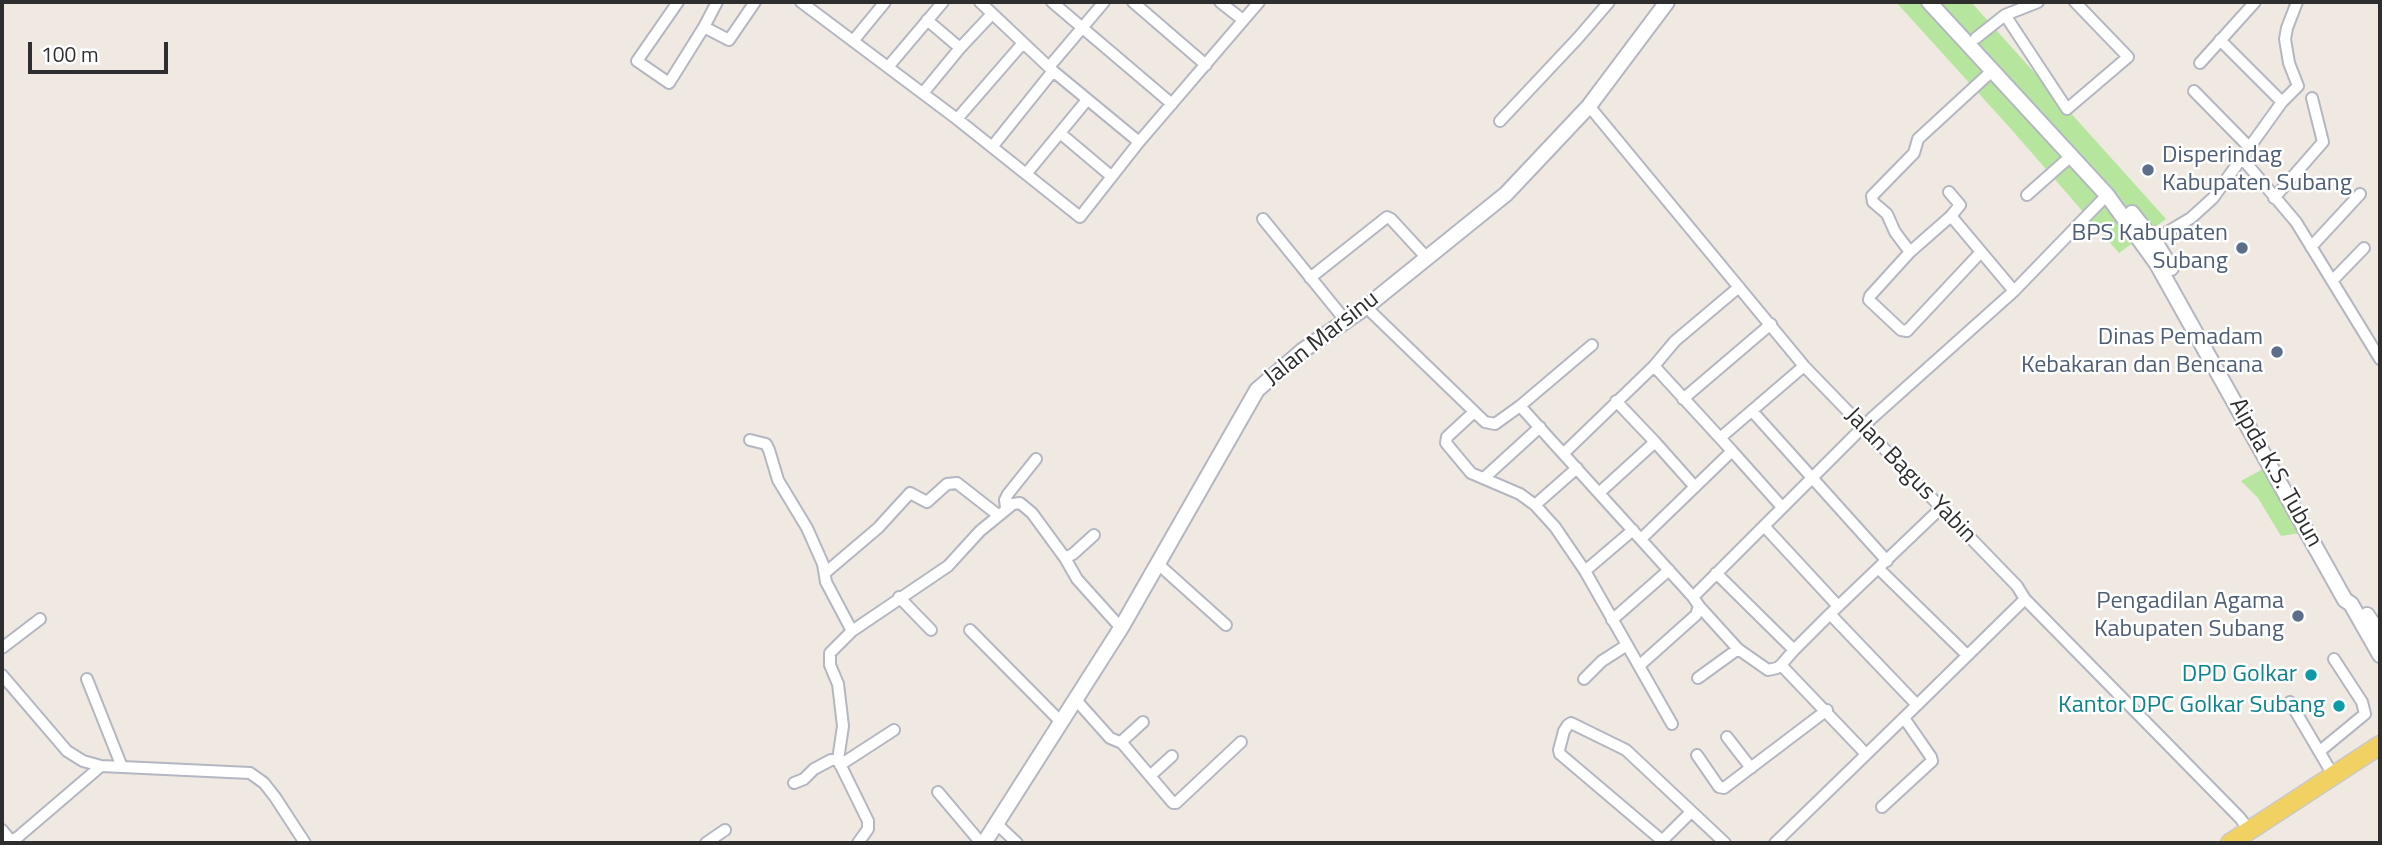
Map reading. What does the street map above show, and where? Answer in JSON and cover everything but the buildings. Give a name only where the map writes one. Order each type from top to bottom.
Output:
[{"type":"main road","points":[[2230,843],[2380,745]]},
{"type":"street","points":[[678,2],[637,61],[669,83],[717,2]]},
{"type":"street","points":[[704,27],[725,39],[731,39],[755,2]]},
{"type":"street","points":[[801,2],[957,119],[1079,216],[1259,2]]},
{"type":"street","points":[[815,12],[823,2]]},
{"type":"street","points":[[853,41],[885,2]]},
{"type":"street","points":[[888,67],[943,2]]},
{"type":"street","points":[[980,2],[1051,69],[1139,142]]},
{"type":"street","points":[[1052,2],[1172,104]]},
{"type":"street","points":[[992,146],[1081,28],[1104,2]]},
{"type":"street","points":[[1133,2],[1206,65]]},
{"type":"street","points":[[1220,2],[1243,20]]},
{"type":"street","points":[[1500,121],[1609,2]]},
{"type":"street","name":"Jalan Marsinu","points":[[983,843],[1121,628],[1248,401],[1271,376],[1302,351],[1366,307],[1506,194],[1589,106],[1667,2]]},
{"type":"street","name":"Aipda K.S. Tubun","points":[[1929,2],[2107,195],[2166,277],[2346,600],[2380,654]]},
{"type":"street","name":"Aipda K.S. Tubun","points":[[1942,2],[2114,189],[2154,240],[2211,337],[2353,595],[2380,635]]},
{"type":"street","points":[[1976,37],[2005,15],[2038,2]]},
{"type":"street","points":[[2005,15],[2067,109],[2128,57],[2075,2]]},
{"type":"street","points":[[2200,63],[2255,2]]},
{"type":"street","points":[[2154,240],[2213,198],[2248,146],[2298,86],[2289,63],[2285,40],[2297,2]]},
{"type":"street","points":[[923,93],[992,14]]},
{"type":"street","points":[[927,20],[960,48]]},
{"type":"street","points":[[2221,40],[2283,102]]},
{"type":"street","points":[[957,119],[1023,43]]},
{"type":"street","points":[[1910,252],[1895,232],[1887,214],[1873,202],[1872,196],[1914,153],[1918,139],[1993,70]]},
{"type":"street","points":[[2194,91],[2248,146]]},
{"type":"street","points":[[2274,198],[2323,142],[2312,98]]},
{"type":"street","points":[[1026,174],[1087,100]]},
{"type":"street","name":"Jalan Bagus Yabin","points":[[1589,106],[1804,366],[2249,830]]},
{"type":"street","points":[[1060,133],[1111,176]]},
{"type":"street","points":[[2027,195],[2071,156]]},
{"type":"street","points":[[2241,157],[2296,222],[2332,281],[2376,340],[2380,359]]},
{"type":"street","points":[[1949,192],[1960,205],[1910,252],[1869,298],[1906,331],[1981,252]]},
{"type":"street","points":[[2311,247],[2360,194]]},
{"type":"street","points":[[1640,665],[1696,615],[1696,601],[1716,573],[1863,427],[2014,291],[2107,195]]},
{"type":"street","points":[[1951,216],[2014,291]]},
{"type":"street","points":[[1310,278],[1387,218],[1391,219],[1426,257]]},
{"type":"street","points":[[1263,219],[1345,320]]},
{"type":"street","points":[[2332,281],[2364,248]]},
{"type":"street","points":[[1563,453],[1654,366],[1675,341],[1739,287]]},
{"type":"street","points":[[1366,307],[1485,422],[1495,424],[1592,345]]},
{"type":"street","points":[[1684,399],[1771,324]]},
{"type":"street","points":[[1654,366],[1782,507]]},
{"type":"street","points":[[1720,438],[1804,366]]},
{"type":"street","points":[[1616,401],[1695,487]]},
{"type":"street","points":[[1520,406],[1738,649],[1769,670],[1781,665],[1834,610],[1941,508]]},
{"type":"street","points":[[1752,411],[1887,561]]},
{"type":"street","points":[[1474,412],[1446,441],[1471,473],[1520,494],[1535,505],[1555,527],[1586,570],[1672,724]]},
{"type":"street","points":[[1484,478],[1540,427]]},
{"type":"street","points":[[750,440],[766,444],[778,480],[807,528],[826,582],[852,631]]},
{"type":"street","points":[[1600,493],[1655,442]]},
{"type":"street","points":[[1641,539],[1732,452]]},
{"type":"street","points":[[1002,511],[1008,494],[1036,459]]},
{"type":"street","points":[[1535,505],[1577,468]]},
{"type":"street","points":[[825,573],[878,528],[910,492],[927,502],[947,484],[957,483],[1002,511]]},
{"type":"street","points":[[858,843],[868,830],[868,821],[839,762],[843,726],[838,684],[829,658],[837,643],[948,566],[1002,511],[1020,503],[1032,513],[1077,579],[1121,628]]},
{"type":"street","points":[[1764,526],[1917,705]]},
{"type":"street","points":[[1586,570],[1633,530]]},
{"type":"street","points":[[1065,558],[1094,535]]},
{"type":"street","points":[[1157,563],[1226,625]]},
{"type":"street","points":[[1879,569],[1967,655]]},
{"type":"street","points":[[1612,620],[1669,570]]},
{"type":"street","points":[[1716,573],[1794,650]]},
{"type":"street","points":[[900,597],[931,631]]},
{"type":"street","points":[[1775,843],[2025,599]]},
{"type":"street","points":[[2,648],[40,620]]},
{"type":"street","points":[[970,630],[1061,722]]},
{"type":"street","points":[[1584,678],[1602,661],[1627,645]]},
{"type":"street","points":[[1698,678],[1738,649]]},
{"type":"street","points":[[2320,751],[2365,714],[2362,702],[2334,659]]},
{"type":"street","points":[[1781,665],[1827,710],[1866,754]]},
{"type":"street","points":[[2,675],[67,751],[83,761],[101,766],[250,773],[264,783],[305,843]]},
{"type":"street","points":[[87,679],[122,767]]},
{"type":"street","points":[[1076,700],[1110,738],[1121,742],[1175,804],[1241,743]]},
{"type":"street","points":[[2290,702],[2333,775]]},
{"type":"street","points":[[1697,755],[1723,789],[1827,710]]},
{"type":"street","points":[[1882,807],[1932,761],[1904,718]]},
{"type":"street","points":[[1121,742],[1143,722]]},
{"type":"street","points":[[1691,812],[1663,842],[1560,754],[1564,731],[1568,725],[1571,723],[1626,750],[1725,843]]},
{"type":"street","points":[[794,783],[804,779],[814,769],[831,760],[839,762],[894,730]]},
{"type":"street","points":[[1727,737],[1751,768]]},
{"type":"street","points":[[1150,776],[1172,756]]},
{"type":"street","points":[[2,830],[15,841],[101,766]]},
{"type":"street","points":[[938,792],[983,843]]},
{"type":"street","points":[[997,824],[1017,843]]},
{"type":"street","points":[[706,843],[725,830]]},
{"type":"green space","points":[[1896,2],[1971,2],[2166,219],[2119,253]]},
{"type":"green space","points":[[2274,463],[2312,531],[2281,536],[2258,498],[2241,481]]},
{"type":"place","name":"Disperindag Kabupaten Subang","points":[[2148,170]]},
{"type":"place","name":"BPS Kabupaten Subang","points":[[2242,248]]},
{"type":"place","name":"Dinas Pemadam Kebakaran dan Bencana","points":[[2277,352]]},
{"type":"place","name":"Pengadilan Agama Kabupaten Subang","points":[[2298,616]]},
{"type":"place","name":"DPD Golkar","points":[[2311,675]]},
{"type":"place","name":"Kantor DPC Golkar Subang","points":[[2339,706]]}]
